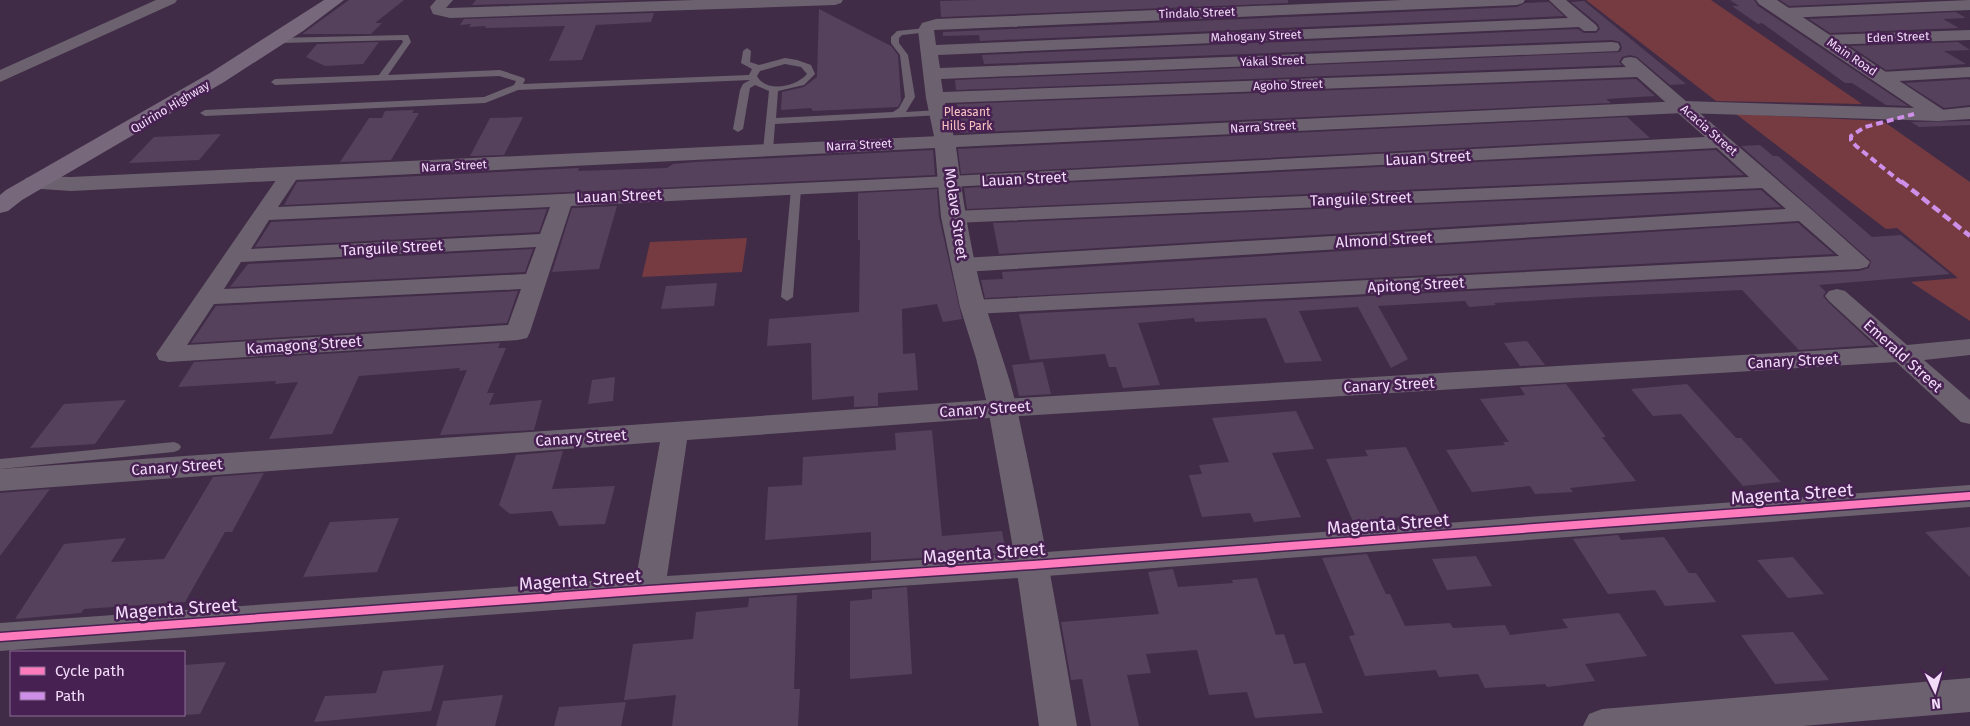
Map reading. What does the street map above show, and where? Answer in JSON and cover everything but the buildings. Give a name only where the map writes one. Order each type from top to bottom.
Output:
[{"type":"main road","name":"Quirino Highway","points":[[0,206],[34,183],[160,113],[280,40],[335,0]]},
{"type":"street","points":[[0,77],[169,0]]},
{"type":"street","points":[[442,6],[450,13],[720,2],[834,0]]},
{"type":"street","name":"Tindalo Street","points":[[931,27],[1517,0]]},
{"type":"street","name":"Acacia Street","points":[[1558,0],[1860,262]]},
{"type":"street","name":"Main Road","points":[[1765,0],[1938,114]]},
{"type":"street","points":[[1784,13],[1970,5]]},
{"type":"street","name":"Mahogany Street","points":[[929,50],[1583,22]]},
{"type":"street","name":"Molave Street","points":[[931,27],[929,50],[937,105],[945,141],[953,217],[973,307],[990,358],[1002,408],[1033,565],[1058,726]]},
{"type":"street","name":"Eden Street","points":[[1826,40],[1970,35]]},
{"type":"street","name":"Yakal Street","points":[[932,74],[1612,47]]},
{"type":"street","name":"Agoho Street","points":[[937,105],[1642,72]]},
{"type":"street","points":[[1881,76],[1970,72]]},
{"type":"street","name":"Narra Street","points":[[34,183],[71,184],[945,141],[1683,108],[1938,114]]},
{"type":"street","points":[[1938,114],[1970,113]]},
{"type":"street","name":"Lauan Street","points":[[264,214],[950,182],[1723,142]]},
{"type":"street","name":"Kamagong Street","points":[[290,174],[168,354],[518,332],[563,199]]},
{"type":"street","name":"Tanguile Street","points":[[953,217],[1768,182]]},
{"type":"street","name":"Almond Street","points":[[963,265],[1805,214]]},
{"type":"street","name":"Tanguile Street","points":[[235,256],[550,240]]},
{"type":"street","name":"Apitong Street","points":[[973,307],[1860,262]]},
{"type":"street","points":[[206,297],[535,281]]},
{"type":"street","name":"Emerald Street","points":[[1837,296],[1970,415]]},
{"type":"street","name":"Canary Street","points":[[0,480],[1002,408],[1900,354],[1970,347]]},
{"type":"street","points":[[649,590],[675,431]]},
{"type":"street","name":"Magenta Street","points":[[0,637],[649,590],[1033,565],[1970,496]]},
{"type":"street","points":[[1602,726],[1970,695]]},
{"type":"lane","points":[[893,115],[903,110],[910,97],[904,55],[895,42],[895,37],[900,33],[931,27]]},
{"type":"lane","points":[[280,40],[405,37],[407,42],[382,77]]},
{"type":"lane","points":[[738,129],[744,90],[756,74],[766,64],[785,61],[802,64],[811,70],[809,79],[804,83],[787,88],[760,85],[756,74],[745,63],[747,51]]},
{"type":"lane","points":[[275,82],[500,73],[519,83]]},
{"type":"lane","points":[[205,113],[485,100],[519,83],[756,74]]},
{"type":"lane","points":[[768,150],[774,88]]},
{"type":"lane","points":[[771,121],[893,115],[937,105]]},
{"type":"lane","points":[[787,298],[796,189]]},
{"type":"lane","points":[[0,464],[27,460],[174,448]]},
{"type":"shaded area","points":[[1586,0],[1711,0],[1862,104],[1716,101]]},
{"type":"shaded area","points":[[1736,114],[1883,121],[1970,182],[1970,321],[1911,282],[1958,278],[1897,228],[1886,229]]},
{"type":"shaded area","points":[[747,238],[742,272],[642,277],[650,242]]},
{"type":"marked path","points":[[1914,114],[1865,127],[1851,136],[1851,140],[1856,146],[1970,236]]},
{"type":"cycle path","points":[[0,637],[649,590],[1033,565],[1970,496]]},
{"type":"park label","name":"Pleasant Hills Park","points":[[967,119]]}]
